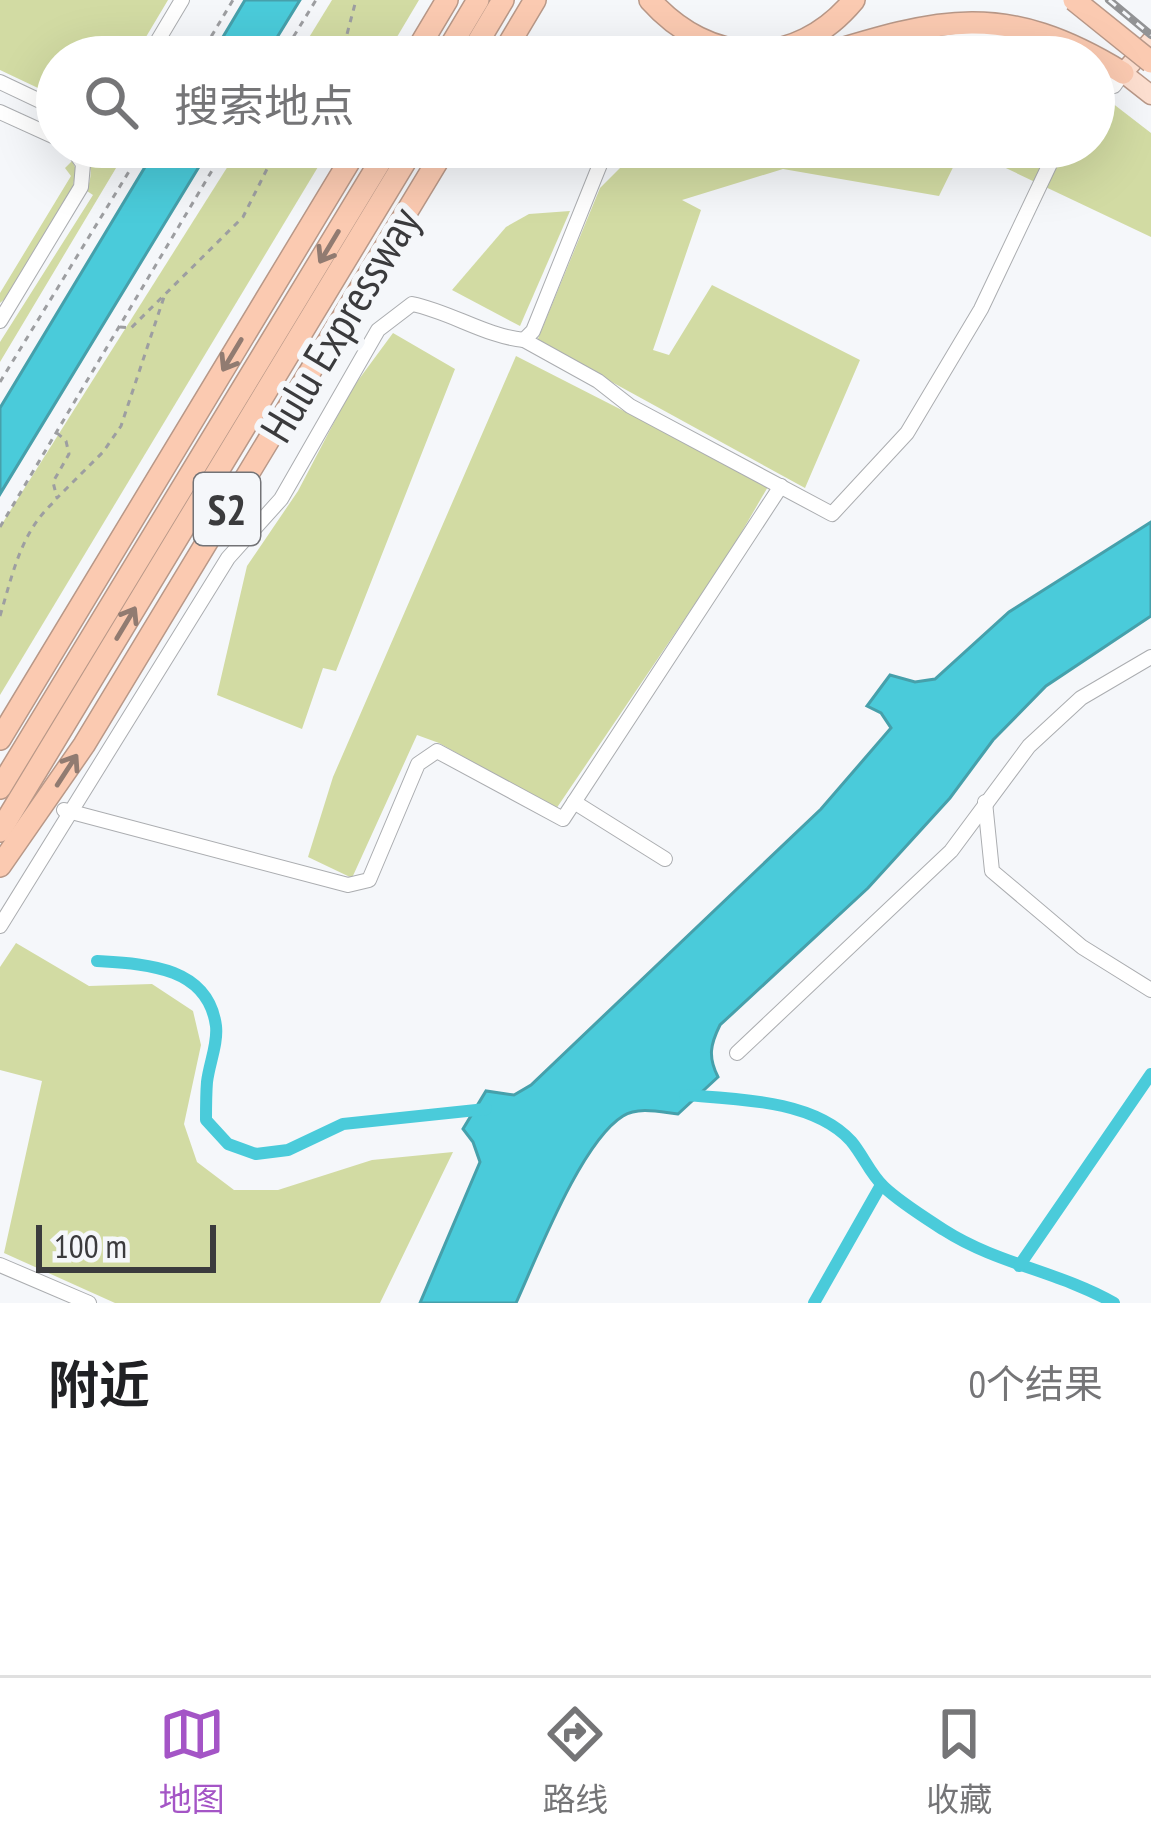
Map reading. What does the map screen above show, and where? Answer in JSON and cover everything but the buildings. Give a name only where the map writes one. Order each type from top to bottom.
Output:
[{"type":"highway","points":[[419,36],[436,0]]},
{"type":"highway","points":[[423,36],[447,0]]},
{"type":"highway","points":[[457,36],[478,0]]},
{"type":"highway","points":[[482,36],[503,0]]},
{"type":"highway","points":[[514,36],[535,0]]},
{"type":"highway","points":[[650,0],[692,36]]},
{"type":"highway","points":[[811,36],[838,18],[854,0]]},
{"type":"highway","points":[[1074,0],[1151,62]]},
{"type":"highway","points":[[883,36],[933,21],[984,19],[1057,36]]},
{"type":"highway","points":[[1115,68],[1124,74]]},
{"type":"highway","name":"Hulu Expressway","points":[[0,740],[345,168]]},
{"type":"highway","name":"Hulu Expressway","points":[[0,788],[376,168]]},
{"type":"highway","name":"Hulu Expressway","points":[[0,831],[401,168]]},
{"type":"highway","name":"Hulu Expressway","points":[[0,866],[83,745],[433,168]]},
{"type":"highway","points":[[299,389],[445,168]]},
{"type":"main road","points":[[1151,41],[1124,74],[1151,95]]},
{"type":"street","points":[[161,36],[182,0]]},
{"type":"street","points":[[1115,85],[1124,74]]},
{"type":"street","points":[[0,82],[36,99]]},
{"type":"street","points":[[0,112],[36,128]]},
{"type":"street","points":[[0,322],[81,187],[83,168]]},
{"type":"street","points":[[524,340],[533,331],[599,168]]},
{"type":"street","points":[[0,926],[229,558],[280,499],[378,330],[412,304],[442,310],[501,338],[524,340],[598,381],[630,406],[832,514],[907,433],[981,309],[1048,168]]},
{"type":"street","points":[[68,813],[348,885],[369,880],[418,764],[437,751],[563,819],[781,486]]},
{"type":"street","points":[[737,1053],[951,851],[1029,746],[1081,698],[1151,657]]},
{"type":"street","points":[[574,802],[665,859]]},
{"type":"street","points":[[985,802],[992,871],[1082,947],[1151,990]]},
{"type":"street","points":[[0,1265],[89,1303]]},
{"type":"path","points":[[212,36],[233,0]]},
{"type":"path","points":[[294,36],[316,0]]},
{"type":"path","points":[[346,36],[356,0]]},
{"type":"path","points":[[0,382],[131,168]]},
{"type":"path","points":[[0,527],[213,168]]},
{"type":"path","points":[[118,327],[131,328],[243,217],[268,168]]},
{"type":"path","points":[[0,616],[20,550],[36,518],[104,452],[121,426],[165,294]]},
{"type":"path","points":[[57,432],[67,441],[69,454],[52,482],[58,498]]},
{"type":"green space","points":[[0,0],[168,0],[147,36],[36,36],[36,87],[0,70]]},
{"type":"green space","points":[[332,0],[419,0],[398,36],[310,36]]},
{"type":"green space","points":[[1115,105],[1151,133],[1151,237],[1006,168],[1115,168]]},
{"type":"green space","points":[[65,168],[76,169],[72,191],[0,303],[0,293],[71,176]]},
{"type":"green space","points":[[90,168],[116,168],[0,362],[0,342],[93,195],[87,191]]},
{"type":"green space","points":[[227,168],[317,168],[0,695],[0,527]]},
{"type":"green space","points":[[620,168],[953,168],[939,196],[783,169],[682,200],[701,210],[653,350],[669,355],[712,285],[860,360],[805,488],[537,341],[600,188]]},
{"type":"green space","points":[[570,211],[520,326],[452,290],[506,227],[529,214]]},
{"type":"green space","points":[[393,333],[455,369],[336,671],[323,668],[302,729],[217,695],[247,566],[298,491],[351,390]]},
{"type":"green space","points":[[516,356],[769,485],[730,552],[556,809],[417,735],[352,878],[308,857],[333,777]]},
{"type":"green space","points":[[16,943],[89,986],[152,984],[193,1011],[201,1045],[184,1124],[197,1162],[234,1190],[278,1190],[372,1160],[453,1152],[380,1303],[115,1303],[4,1253],[42,1081],[0,1070],[0,967]]},
{"type":"water","points":[[245,0],[300,0],[278,36],[224,36]]},
{"type":"water","points":[[144,168],[198,168],[0,494],[0,408]]},
{"type":"water","points":[[1151,522],[1151,616],[1046,686],[993,740],[950,798],[868,888],[720,1025],[712,1051],[718,1077],[678,1114],[636,1111],[607,1130],[576,1174],[516,1303],[420,1303],[480,1162],[463,1129],[486,1091],[514,1095],[531,1085],[821,809],[891,728],[881,713],[867,706],[890,675],[915,682],[935,679],[1009,612]]},
{"type":"waterway","points":[[97,961],[172,972],[201,991],[216,1026],[206,1120],[228,1144],[256,1154],[288,1150],[343,1124],[486,1109]]},
{"type":"waterway","points":[[1019,1266],[1151,1074]]},
{"type":"waterway","points":[[685,1095],[774,1104],[817,1117],[851,1141],[891,1193],[944,1230],[1114,1303]]},
{"type":"waterway","points":[[814,1303],[881,1185]]},
{"type":"railway","points":[[1109,0],[1151,35]]}]
